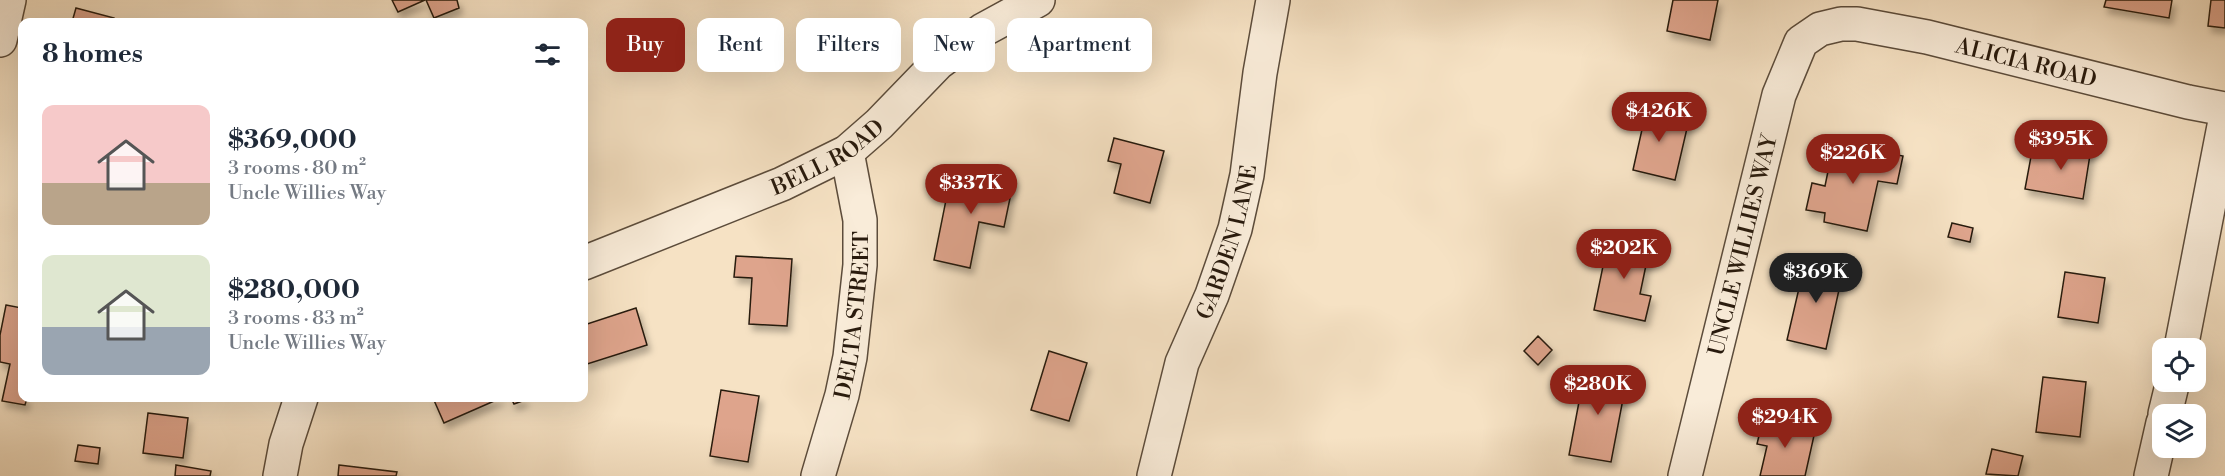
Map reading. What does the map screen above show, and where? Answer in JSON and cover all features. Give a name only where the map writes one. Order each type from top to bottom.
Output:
[{"type":"street","points":[[0,40],[9,0]]},
{"type":"street","name":"BELL ROAD","points":[[588,261],[782,184],[847,152],[879,124],[938,63],[983,30],[1038,0]]},
{"type":"street","name":"GARDEN LANE","points":[[1154,476],[1182,363],[1212,295],[1235,229],[1247,175],[1260,73],[1273,0]]},
{"type":"street","name":"ALICIA ROAD","points":[[1826,28],[1840,24],[1857,24],[1927,37],[2188,102],[2225,109]]},
{"type":"street","name":"UNCLE WILLIES WAY","points":[[1685,476],[1779,95],[1801,42],[1826,28]]},
{"type":"street","points":[[2183,338],[2225,121]]},
{"type":"street","name":"DELTA STREET","points":[[818,476],[842,395],[850,357],[860,265],[860,220],[847,152]]},
{"type":"street","points":[[280,476],[286,444],[301,402]]},
{"type":"street","points":[[2151,476],[2155,458]]},
{"type":"building","points":[[392,0],[425,0],[398,12]]},
{"type":"building","points":[[426,0],[457,0],[459,8],[434,18]]},
{"type":"building","points":[[1673,0],[1718,0],[1710,40],[1667,31]]},
{"type":"building","points":[[2106,0],[2172,0],[2169,18],[2104,7]]},
{"type":"building","points":[[2211,0],[2225,0],[2225,28],[2208,26]]},
{"type":"building","points":[[76,8],[114,18],[73,18]]},
{"type":"building","points":[[1638,102],[1663,107],[1660,117],[1688,124],[1675,180],[1633,170],[1645,116],[1635,114]]},
{"type":"building","points":[[1114,138],[1164,151],[1150,203],[1114,193],[1121,164],[1108,161]]},
{"type":"building","points":[[2068,138],[2092,142],[2083,199],[2025,189],[2032,151],[2064,156]]},
{"type":"building","points":[[1834,142],[1903,156],[1897,184],[1878,181],[1867,231],[1824,222],[1825,213],[1806,210],[1812,183],[1825,186]]},
{"type":"building","points":[[963,169],[1014,179],[1004,227],[979,222],[970,268],[934,260],[948,190],[959,192]]},
{"type":"building","points":[[1952,223],[1973,228],[1970,242],[1948,237]]},
{"type":"building","points":[[1609,237],[1650,246],[1640,294],[1651,296],[1645,321],[1594,310]]},
{"type":"building","points":[[736,256],[792,259],[787,326],[749,324],[752,278],[734,277]]},
{"type":"building","points":[[1806,258],[1844,267],[1826,349],[1787,340]]},
{"type":"building","points":[[2065,272],[2105,278],[2098,323],[2058,317]]},
{"type":"building","points":[[6,305],[18,307],[18,402],[26,402],[25,405],[2,401],[10,364],[0,362],[0,335]]},
{"type":"building","points":[[636,308],[647,345],[588,364],[588,324]]},
{"type":"building","points":[[1538,336],[1552,350],[1538,365],[1524,351]]},
{"type":"building","points":[[1049,351],[1087,363],[1069,421],[1031,410]]},
{"type":"building","points":[[1585,370],[1627,378],[1611,462],[1569,455]]},
{"type":"building","points":[[2043,377],[2086,382],[2080,437],[2036,432]]},
{"type":"building","points":[[721,390],[759,396],[748,462],[710,456]]},
{"type":"building","points":[[435,402],[492,402],[444,423]]},
{"type":"building","points":[[148,413],[188,418],[183,458],[143,453]]},
{"type":"building","points":[[1763,419],[1815,431],[1805,476],[1760,476],[1767,446],[1757,444]]},
{"type":"building","points":[[78,445],[100,448],[98,464],[75,461]]},
{"type":"building","points":[[1992,449],[2023,456],[2018,476],[1986,474]]},
{"type":"building","points":[[176,465],[211,471],[210,476],[175,476]]},
{"type":"building","points":[[339,465],[397,472],[396,476],[338,476]]}]
